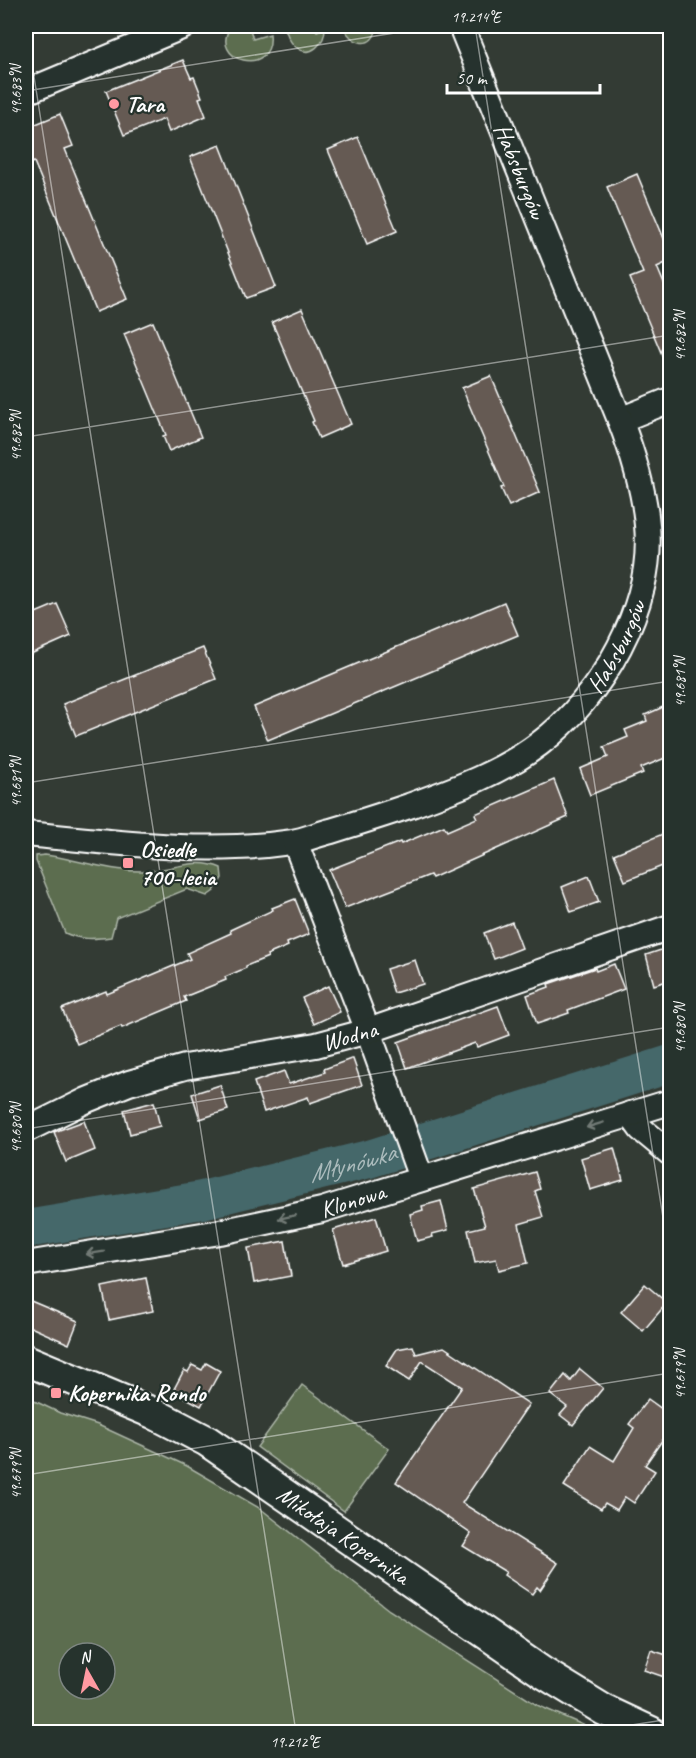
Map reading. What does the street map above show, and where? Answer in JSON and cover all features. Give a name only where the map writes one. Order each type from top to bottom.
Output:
[{"type":"main road","name":"Mikołaja Kopernika","points":[[26,1360],[115,1396],[207,1441],[542,1672],[604,1710],[651,1732]]},
{"type":"street","points":[[26,92],[184,26]]},
{"type":"street","name":"Habsburgów","points":[[26,834],[129,844],[236,848],[295,842],[446,793],[501,767],[539,745],[578,709],[598,685],[618,653],[643,583],[648,552],[641,487],[620,420],[461,26]]},
{"type":"street","points":[[620,420],[670,400]]},
{"type":"street","points":[[295,842],[368,1031],[421,1179]]},
{"type":"street","name":"Wodna","points":[[26,1130],[87,1100],[129,1083],[185,1067],[316,1045],[368,1031],[670,927]]},
{"type":"street","name":"Klonowa","points":[[26,1264],[220,1232],[322,1210],[670,1102]]},
{"type":"street","points":[[630,1114],[641,1129],[670,1153]]},
{"type":"green space","points":[[231,26],[249,26],[253,39],[270,34],[269,48],[263,56],[254,60],[243,60],[234,56],[228,49],[226,38]]},
{"type":"green space","points":[[284,26],[314,26],[317,31],[325,28],[323,39],[316,48],[302,50],[288,38]]},
{"type":"green space","points":[[343,26],[377,26],[372,39],[362,42],[351,38]]},
{"type":"green space","points":[[45,855],[101,866],[143,871],[197,863],[213,865],[221,868],[222,878],[214,891],[207,896],[187,889],[116,918],[111,937],[81,938],[65,933],[36,861],[36,856]]},
{"type":"green space","points":[[302,1385],[389,1449],[344,1511],[257,1447]]},
{"type":"green space","points":[[26,1397],[60,1413],[98,1425],[187,1466],[261,1509],[389,1610],[537,1705],[599,1732],[26,1732]]},
{"type":"building","points":[[183,60],[191,78],[194,77],[206,116],[169,132],[164,119],[124,135],[106,91]]},
{"type":"building","points":[[60,114],[73,146],[65,149],[127,299],[96,312],[34,162],[26,165],[26,128]]},
{"type":"building","points":[[358,137],[397,231],[367,244],[328,150]]},
{"type":"building","points":[[220,145],[276,287],[246,298],[190,157]]},
{"type":"building","points":[[637,174],[670,253],[670,261],[657,267],[670,298],[670,374],[630,278],[643,273],[607,187]]},
{"type":"building","points":[[302,309],[351,424],[319,438],[272,322]]},
{"type":"building","points":[[153,322],[201,437],[169,451],[163,436],[166,435],[124,334]]},
{"type":"building","points":[[491,376],[540,492],[509,506],[501,488],[504,487],[462,388]]},
{"type":"building","points":[[504,602],[518,635],[268,740],[254,707]]},
{"type":"building","points":[[57,604],[71,636],[26,656],[26,617]]},
{"type":"building","points":[[203,648],[216,679],[76,736],[63,704]]},
{"type":"building","points":[[670,704],[670,756],[641,768],[643,773],[590,795],[580,769],[608,757],[604,747],[628,737],[625,730],[647,721],[645,715]]},
{"type":"building","points":[[554,780],[568,817],[432,878],[430,875],[345,908],[329,870],[444,826],[447,831],[477,818],[475,814]]},
{"type":"building","points":[[670,831],[670,863],[625,881],[614,854]]},
{"type":"building","points":[[589,876],[599,902],[571,912],[562,887]]},
{"type":"building","points":[[295,899],[309,934],[287,943],[288,946],[267,955],[268,957],[225,977],[226,980],[184,997],[186,1001],[77,1044],[62,1009],[106,991],[107,994],[190,959],[187,953],[231,933],[230,930],[273,910],[272,908]]},
{"type":"building","points":[[512,922],[522,948],[494,959],[484,933]]},
{"type":"building","points":[[670,947],[670,980],[654,985],[646,955]]},
{"type":"building","points":[[415,960],[423,984],[394,993],[386,969]]},
{"type":"building","points":[[614,964],[624,989],[537,1024],[527,995],[549,987],[548,984]]},
{"type":"building","points":[[328,986],[340,1012],[314,1024],[302,998]]},
{"type":"building","points":[[498,1006],[509,1035],[477,1047],[475,1043],[407,1068],[398,1042]]},
{"type":"building","points":[[353,1059],[362,1085],[310,1103],[308,1097],[264,1112],[254,1082],[284,1071],[289,1084],[325,1072],[324,1069]]},
{"type":"building","points":[[220,1085],[228,1110],[200,1119],[192,1094]]},
{"type":"building","points":[[154,1102],[160,1126],[130,1134],[124,1110]]},
{"type":"building","points":[[84,1121],[95,1150],[66,1162],[54,1132]]},
{"type":"building","points":[[614,1148],[623,1180],[590,1190],[581,1158]]},
{"type":"building","points":[[535,1172],[540,1189],[535,1191],[543,1217],[519,1224],[528,1263],[499,1270],[496,1259],[475,1263],[468,1230],[485,1226],[474,1189]]},
{"type":"building","points":[[441,1201],[448,1230],[417,1241],[410,1214],[423,1210],[422,1206]]},
{"type":"building","points":[[376,1217],[386,1251],[343,1264],[333,1230]]},
{"type":"building","points":[[285,1241],[291,1276],[254,1283],[248,1248]]},
{"type":"building","points":[[146,1278],[153,1311],[109,1320],[102,1287]]},
{"type":"building","points":[[645,1284],[667,1303],[643,1331],[621,1312]]},
{"type":"building","points":[[26,1299],[78,1321],[69,1344],[26,1325]]},
{"type":"building","points":[[413,1346],[416,1354],[444,1347],[529,1404],[462,1503],[558,1563],[540,1590],[537,1587],[532,1594],[504,1575],[506,1572],[463,1546],[471,1534],[396,1482],[462,1387],[422,1361],[409,1381],[386,1366],[397,1349]]},
{"type":"building","points":[[206,1363],[220,1371],[201,1406],[173,1391],[184,1370],[188,1372],[192,1365],[202,1370]]},
{"type":"building","points":[[580,1369],[603,1388],[573,1425],[560,1415],[567,1407],[550,1394],[565,1375],[571,1381]]},
{"type":"building","points":[[648,1399],[670,1415],[670,1429],[645,1465],[655,1471],[634,1503],[625,1497],[617,1510],[605,1503],[601,1509],[564,1486],[590,1446],[614,1461],[634,1428],[629,1424]]},
{"type":"building","points":[[651,1650],[670,1656],[670,1679],[644,1670]]},
{"type":"waterway","name":"Młynówka","points":[[26,1229],[202,1200],[369,1159],[670,1064]]},
{"type":"place","name":"Tara","points":[[114,104]]},
{"type":"place","name":"Osiedle 700-lecia","points":[[128,863]]},
{"type":"place","name":"Kopernika Rondo","points":[[56,1393]]}]
